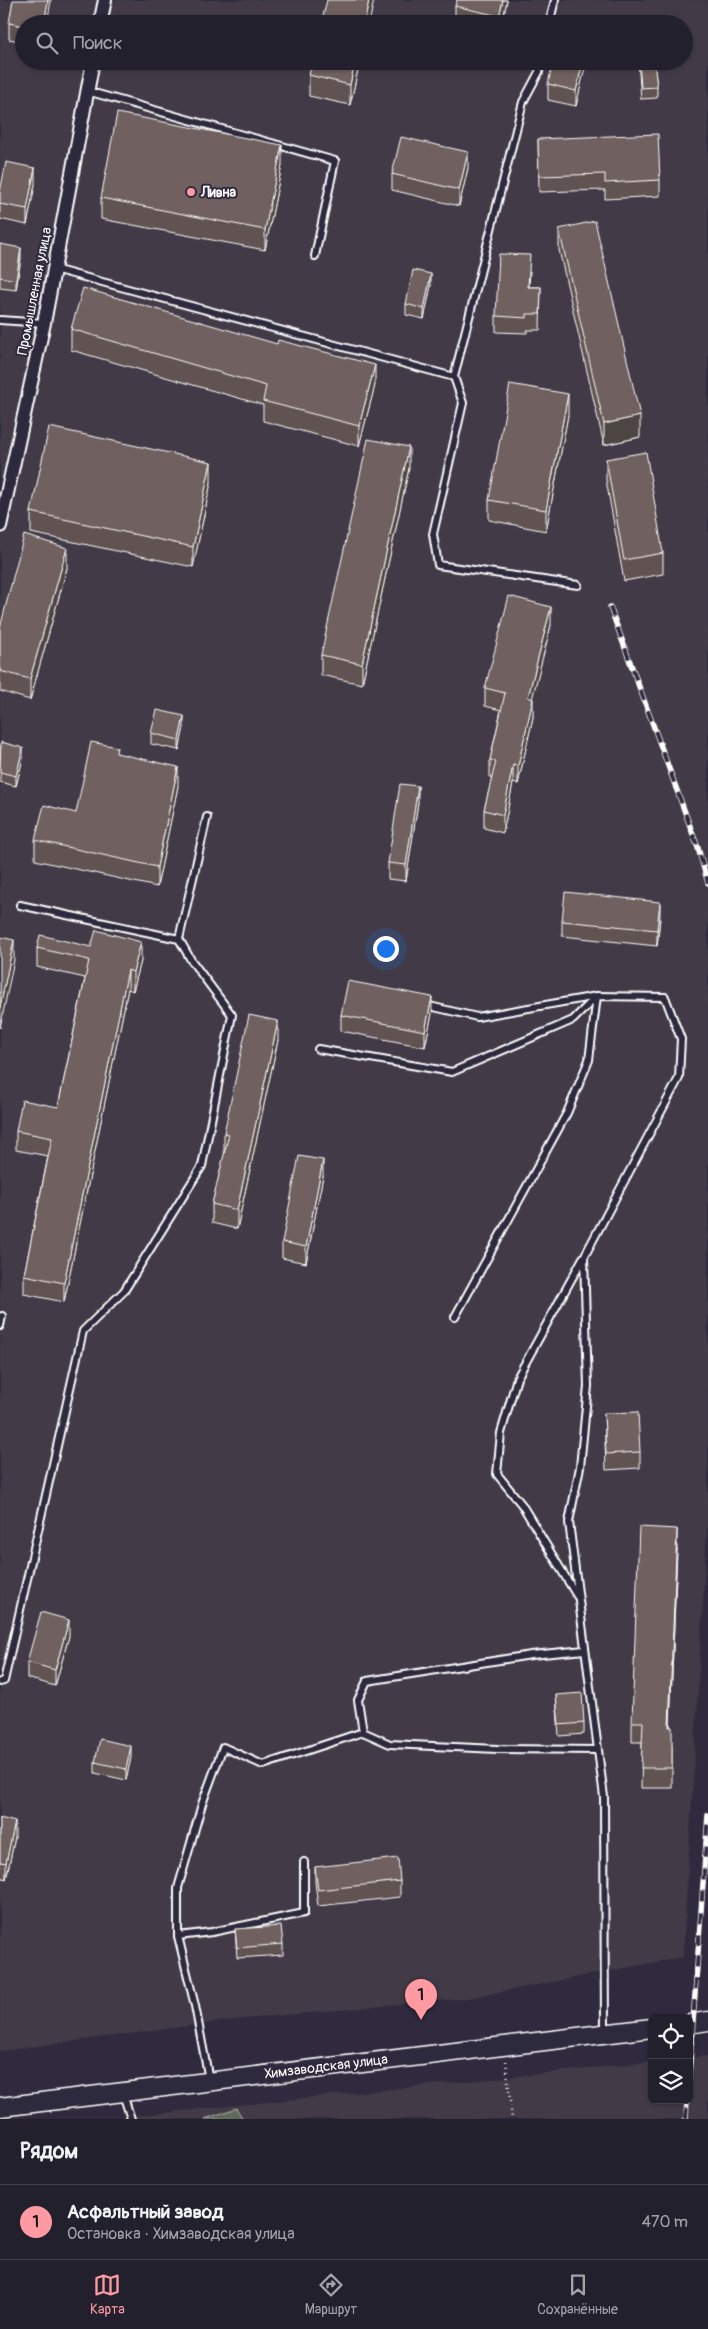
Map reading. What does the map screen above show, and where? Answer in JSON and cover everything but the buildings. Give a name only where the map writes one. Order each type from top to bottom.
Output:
[{"type":"street","points":[[102,15],[105,0]]},
{"type":"street","name":"Промышленная улица","points":[[0,526],[4,487],[44,323],[92,70]]},
{"type":"street","points":[[693,2023],[708,2021]]},
{"type":"street","name":"Химзаводская улица","points":[[0,2107],[504,2044],[648,2028]]},
{"type":"lane","points":[[551,15],[555,0]]},
{"type":"lane","points":[[539,70],[523,102],[454,377],[463,403],[433,534],[438,565],[578,585]]},
{"type":"lane","points":[[88,91],[335,161],[315,256]]},
{"type":"lane","points":[[54,269],[454,377]]},
{"type":"lane","points":[[0,320],[44,323]]},
{"type":"lane","points":[[0,1682],[4,1681],[83,1331],[124,1291],[202,1166],[232,1016],[191,960],[179,940],[207,817]]},
{"type":"lane","points":[[20,905],[179,940]]},
{"type":"lane","points":[[318,1049],[452,1072],[573,1020],[597,996]]},
{"type":"lane","points":[[455,1317],[567,1113],[589,1060],[597,996]]},
{"type":"lane","points":[[420,1004],[477,1017],[597,996],[665,997],[681,1039],[679,1078],[517,1378],[501,1433],[497,1474],[522,1505],[579,1599]]},
{"type":"lane","points":[[584,1256],[588,1386],[580,1468],[569,1522],[604,1797],[605,2032]]},
{"type":"lane","points":[[0,1326],[2,1316]]},
{"type":"lane","points":[[363,1732],[358,1700],[367,1681],[531,1655],[585,1650]]},
{"type":"lane","points":[[209,2081],[195,2006],[178,1936],[178,1888],[202,1804],[223,1747],[263,1765],[363,1732],[390,1744],[496,1749],[598,1750]]},
{"type":"lane","points":[[604,1797],[612,1793]]},
{"type":"lane","points":[[178,1936],[212,1932],[304,1913],[304,1862]]},
{"type":"lane","points":[[123,2092],[131,2119]]},
{"type":"path","points":[[504,2044],[512,2119]]},
{"type":"shaded area","points":[[0,0],[708,0],[708,1511],[683,1957],[468,1998],[233,2020],[0,2051]]},
{"type":"shaded area","points":[[708,2056],[708,2119],[105,2119],[648,2062],[648,2104],[693,2104],[693,2058]]},
{"type":"green space","points":[[236,2108],[243,2119],[205,2119]]},
{"type":"railway","points":[[610,607],[698,848],[708,883]]},
{"type":"railway","points":[[690,2059],[708,1815]]},
{"type":"railway","points":[[686,2119],[687,2104]]},
{"type":"place","name":"Ливна","points":[[191,192]]},
{"type":"place","name":"Асфальтный завод","points":[[421,2020]]}]
